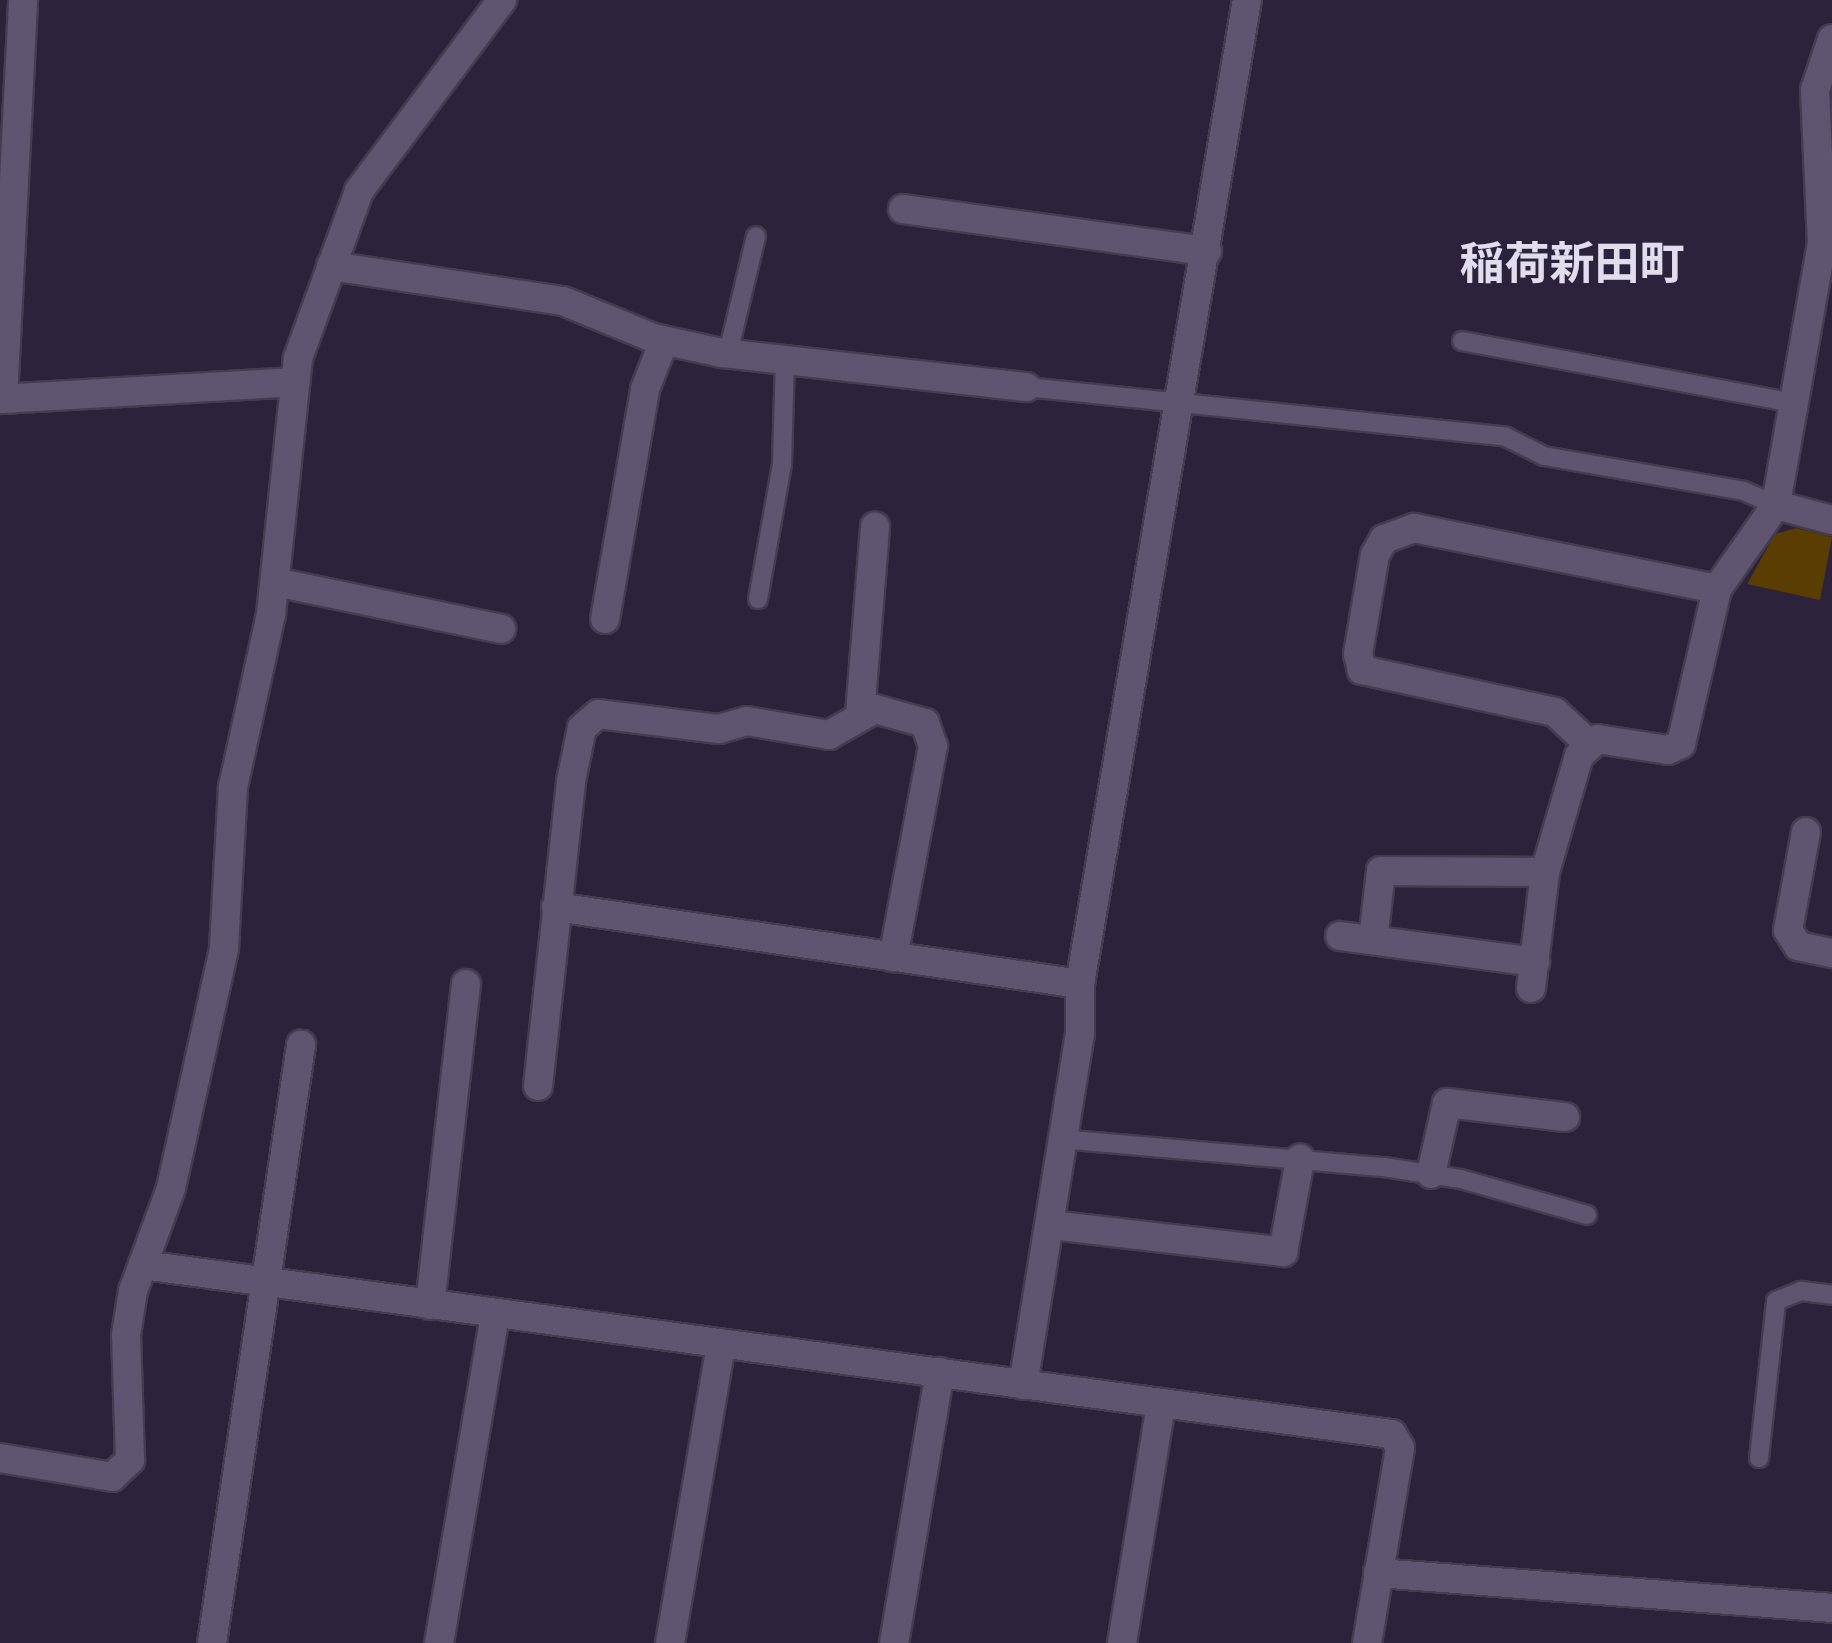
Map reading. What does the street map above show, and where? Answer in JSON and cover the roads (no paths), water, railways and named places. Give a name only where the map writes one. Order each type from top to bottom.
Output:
[{"type":"street","points":[[23,0],[1,398],[296,382]]},
{"type":"street","points":[[0,1458],[112,1477],[128,1467],[126,1335],[143,1265],[171,1188],[224,948],[233,787],[275,582],[296,382],[331,266],[359,191],[502,0]]},
{"type":"street","points":[[1022,1385],[1052,1224],[1060,1138],[1080,1034],[1080,984],[1182,406],[1248,0]]},
{"type":"street","points":[[1340,936],[1533,975],[1545,872],[1588,743],[1597,739],[1668,750],[1680,744],[1718,589],[1776,505],[1792,404],[1827,243],[1815,90],[1832,39]]},
{"type":"street","points":[[903,209],[1206,251]]},
{"type":"street","points":[[331,266],[563,301],[664,341],[728,353],[1026,387]]},
{"type":"street","points":[[605,619],[645,389],[664,341]]},
{"type":"street","points":[[1776,505],[1832,520]]},
{"type":"street","points":[[860,714],[875,527]]},
{"type":"street","points":[[1588,743],[1555,712],[1362,670],[1364,621],[1375,555],[1384,538],[1414,528],[1718,589]]},
{"type":"street","points":[[275,582],[501,629]]},
{"type":"street","points":[[538,1086],[578,743],[589,718],[610,712],[708,728],[747,721],[829,735],[860,714],[875,709],[917,719],[933,738],[893,957]]},
{"type":"street","points":[[1806,832],[1788,930],[1798,946],[1832,953]]},
{"type":"street","points":[[1373,940],[1381,871],[1545,872]]},
{"type":"street","points":[[556,908],[1080,984]]},
{"type":"street","points":[[430,1305],[466,984]]},
{"type":"street","points":[[212,1643],[269,1283],[301,1045]]},
{"type":"street","points":[[1431,1174],[1447,1103],[1565,1116]]},
{"type":"street","points":[[1052,1224],[1283,1252],[1300,1159]]},
{"type":"street","points":[[143,1265],[1392,1434],[1400,1448],[1366,1643]]},
{"type":"street","points":[[439,1643],[496,1314]]},
{"type":"street","points":[[670,1643],[721,1344]]},
{"type":"street","points":[[894,1643],[940,1372]]},
{"type":"street","points":[[1122,1643],[1161,1404]]},
{"type":"street","points":[[1378,1573],[1832,1608]]},
{"type":"lane","points":[[728,353],[756,236]]},
{"type":"lane","points":[[1462,341],[1792,404]]},
{"type":"lane","points":[[758,599],[782,464],[785,359]]},
{"type":"lane","points":[[1026,387],[1093,389],[1182,406],[1506,438],[1544,456],[1744,491],[1776,505]]},
{"type":"lane","points":[[1060,1138],[1431,1174],[1587,1215]]},
{"type":"lane","points":[[1759,1458],[1776,1302],[1790,1293],[1832,1296]]},
{"type":"district","name":"稲荷新田町","points":[[1572,266]]}]
